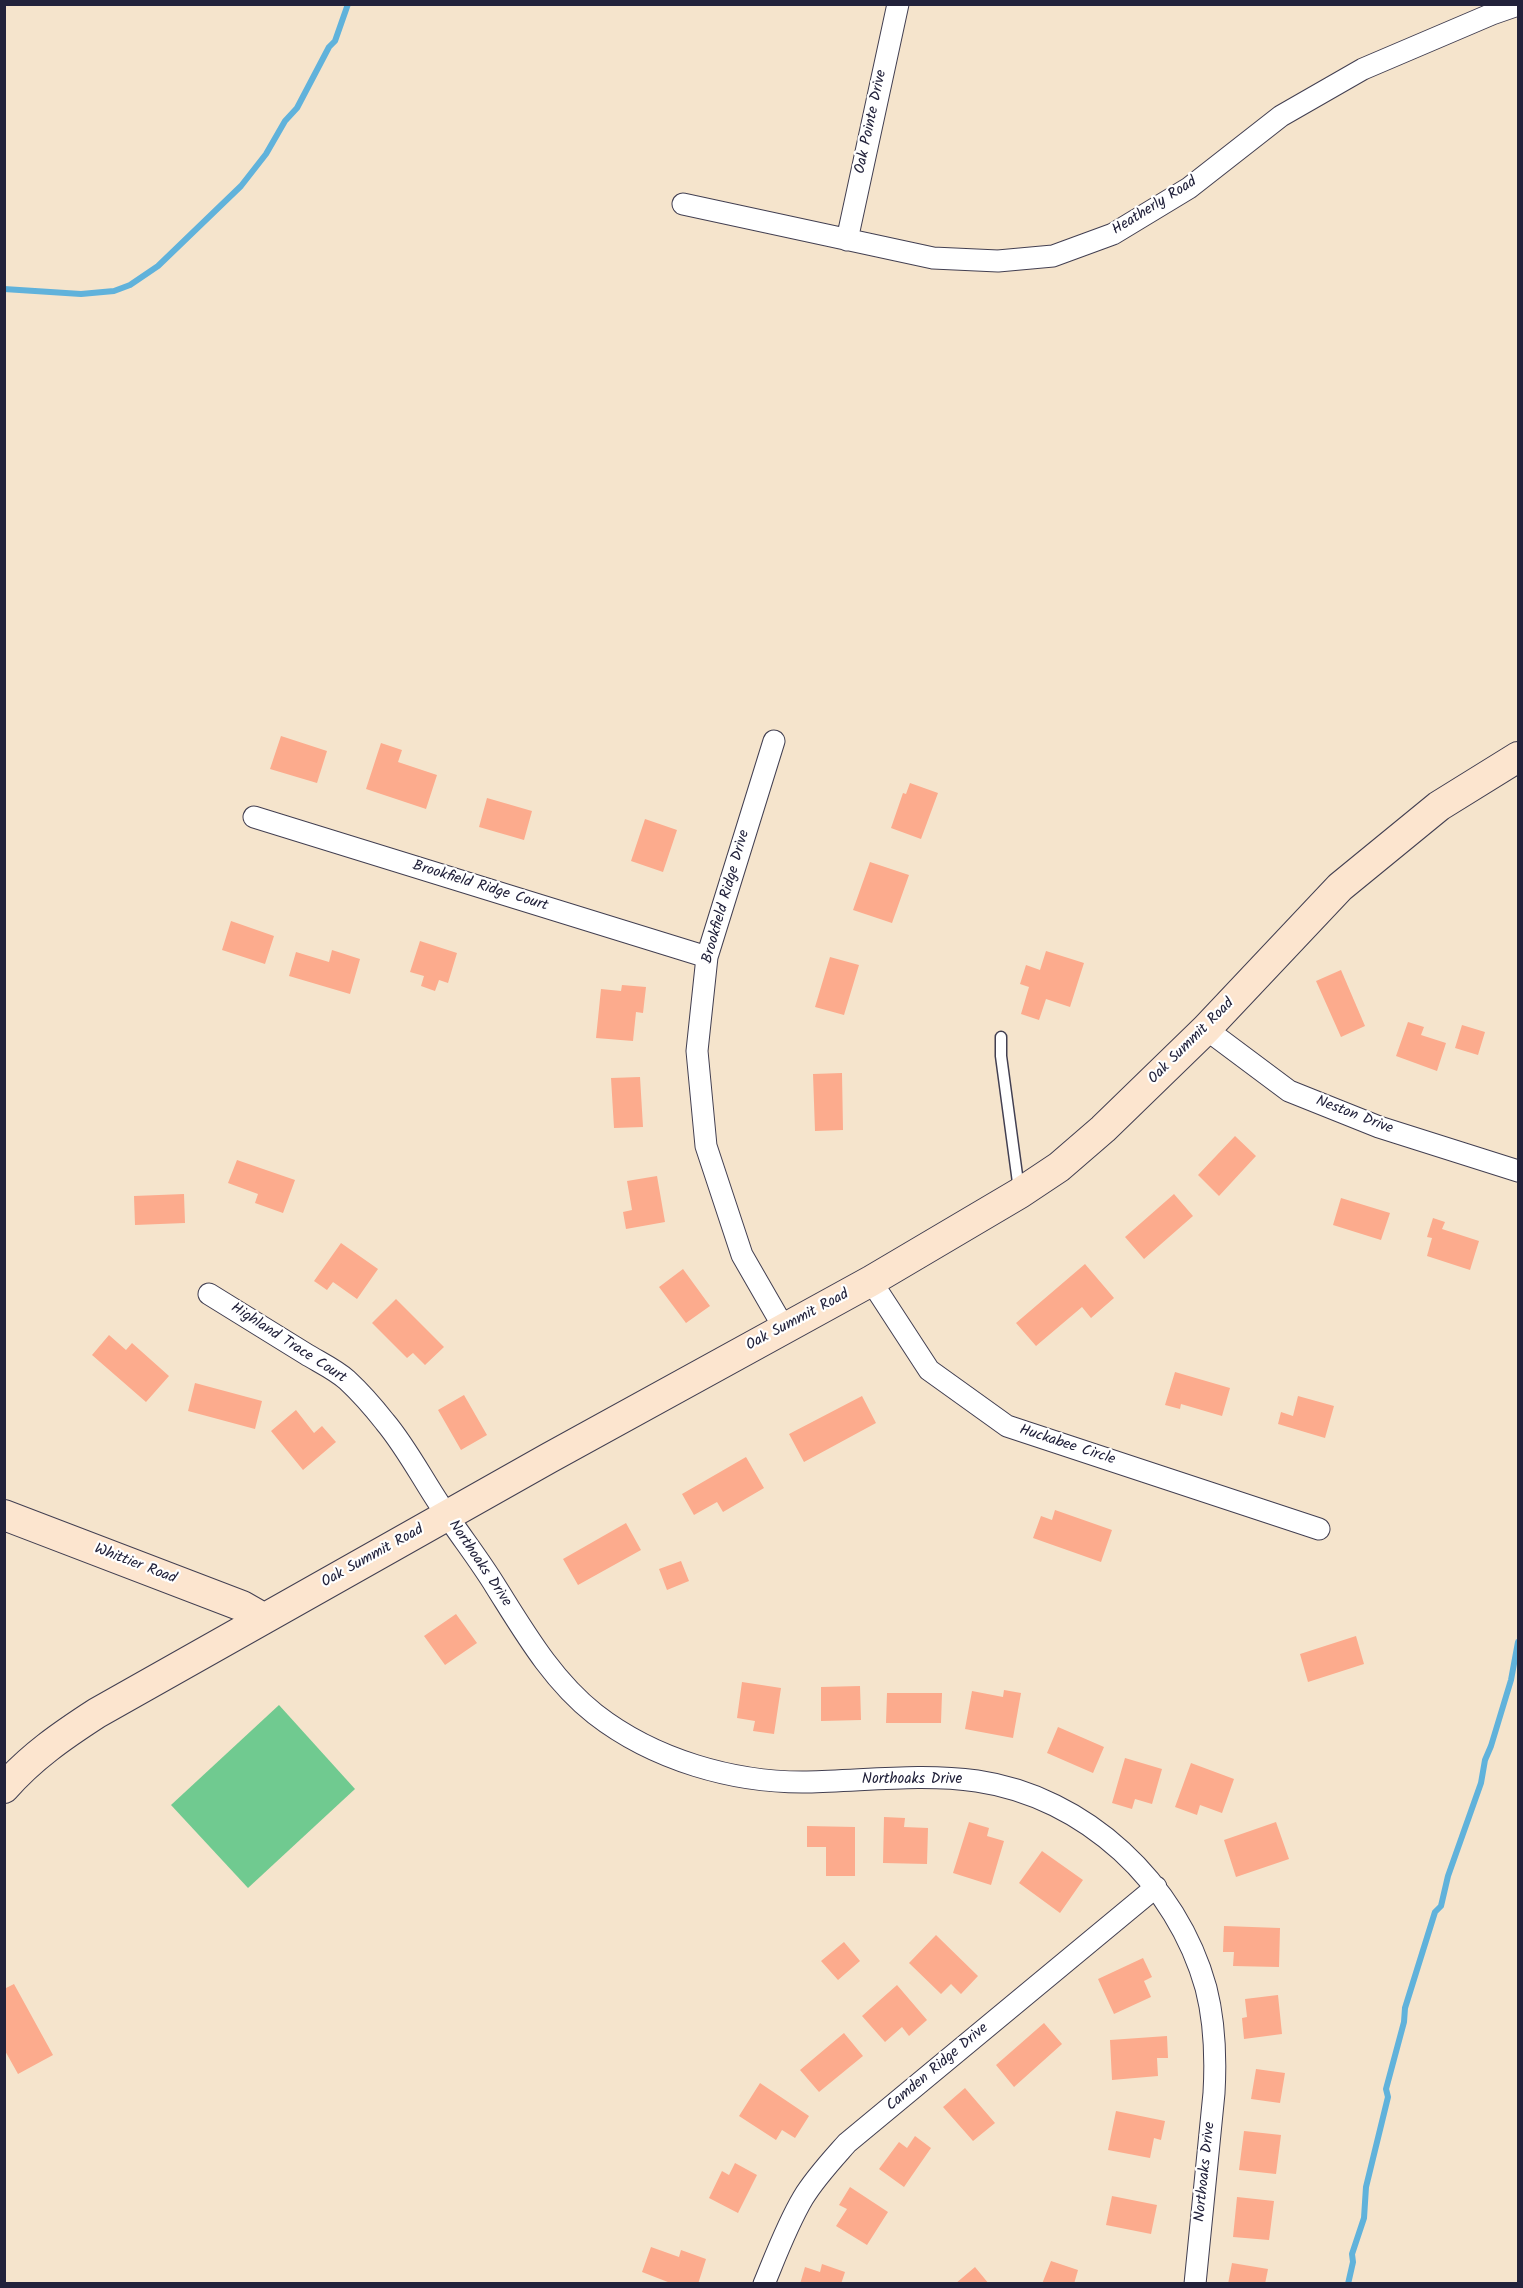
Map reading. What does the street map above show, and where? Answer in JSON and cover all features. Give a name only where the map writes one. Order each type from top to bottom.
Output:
[{"type":"main road","name":"Oak Summit Road","points":[[4,1788],[21,1769],[50,1745],[97,1713],[263,1618],[871,1281],[1020,1194],[1059,1167],[1103,1129],[1206,1029],[1340,887],[1439,806],[1518,757]]},
{"type":"main road","name":"Whittier Road","points":[[4,1515],[242,1606],[263,1618]]},
{"type":"street","name":"Oak Pointe Drive","points":[[847,240],[898,4]]},
{"type":"street","name":"Heatherly Road","points":[[683,204],[933,258],[998,261],[1053,256],[1113,234],[1179,194],[1281,116],[1363,69],[1518,5]]},
{"type":"street","name":"Brookfield Ridge Drive","points":[[774,741],[707,957],[697,1051],[706,1146],[742,1255],[784,1328]]},
{"type":"street","name":"Brookfield Ridge Court","points":[[254,817],[707,957]]},
{"type":"street","name":"Neston Drive","points":[[1206,1029],[1289,1091],[1379,1127],[1518,1171]]},
{"type":"street","name":"Huckabee Circle","points":[[871,1281],[929,1370],[1006,1426],[1320,1529]]},
{"type":"street","name":"Highland Trace Court","points":[[209,1294],[345,1378],[388,1425],[447,1516]]},
{"type":"street","name":"Northoaks Drive","points":[[447,1516],[490,1578],[540,1658],[566,1688],[596,1714],[629,1737],[665,1754],[729,1774],[774,1781],[936,1777],[1003,1786],[1031,1796],[1078,1819],[1111,1842],[1144,1872],[1174,1913],[1195,1956],[1206,1989],[1214,2028],[1216,2063],[1214,2093],[1195,2283]]},
{"type":"street","name":"Camden Ridge Drive","points":[[764,2283],[792,2217],[804,2196],[847,2143],[1156,1887]]},
{"type":"lane","points":[[1001,1037],[1000,1056],[1020,1194]]},
{"type":"green space","points":[[279,1705],[355,1789],[248,1888],[171,1805]]},
{"type":"building","points":[[281,736],[327,751],[317,783],[270,769]]},
{"type":"building","points":[[381,743],[402,750],[398,762],[437,775],[426,809],[366,789]]},
{"type":"building","points":[[910,783],[938,793],[921,839],[891,828],[903,793],[906,794]]},
{"type":"building","points":[[487,798],[532,811],[524,840],[479,827]]},
{"type":"building","points":[[645,819],[677,830],[663,872],[631,861]]},
{"type":"building","points":[[870,862],[909,875],[892,923],[853,910]]},
{"type":"building","points":[[231,921],[274,936],[265,964],[222,950]]},
{"type":"building","points":[[420,941],[457,953],[448,983],[439,980],[435,991],[421,986],[424,976],[410,972]]},
{"type":"building","points":[[332,950],[360,959],[350,994],[289,976],[296,952],[329,962]]},
{"type":"building","points":[[1046,951],[1084,963],[1070,1007],[1046,999],[1039,1020],[1021,1014],[1029,987],[1020,984],[1026,965],[1040,970]]},
{"type":"building","points":[[830,957],[859,965],[844,1015],[815,1007]]},
{"type":"building","points":[[1341,970],[1365,1026],[1341,1037],[1316,981]]},
{"type":"building","points":[[622,985],[646,987],[643,1013],[636,1012],[633,1041],[596,1038],[601,989],[621,991]]},
{"type":"building","points":[[1408,1022],[1424,1027],[1421,1035],[1446,1043],[1437,1071],[1396,1056]]},
{"type":"building","points":[[1462,1025],[1485,1032],[1478,1055],[1455,1048]]},
{"type":"building","points":[[842,1073],[843,1130],[815,1131],[813,1074]]},
{"type":"building","points":[[640,1077],[643,1127],[614,1128],[611,1078]]},
{"type":"building","points":[[1235,1136],[1256,1156],[1219,1196],[1198,1175]]},
{"type":"building","points":[[237,1160],[295,1180],[283,1213],[255,1203],[258,1194],[228,1183]]},
{"type":"building","points":[[657,1176],[665,1222],[626,1229],[623,1212],[632,1210],[627,1181]]},
{"type":"building","points":[[184,1194],[185,1223],[135,1225],[134,1196]]},
{"type":"building","points":[[1174,1194],[1193,1216],[1144,1259],[1125,1237]]},
{"type":"building","points":[[1341,1198],[1390,1213],[1381,1240],[1333,1225]]},
{"type":"building","points":[[1433,1218],[1445,1222],[1442,1229],[1479,1241],[1470,1270],[1427,1256],[1432,1238],[1427,1237]]},
{"type":"building","points":[[341,1243],[378,1269],[357,1299],[333,1282],[327,1290],[314,1281]]},
{"type":"building","points":[[1085,1264],[1114,1298],[1091,1318],[1082,1307],[1036,1346],[1016,1323]]},
{"type":"building","points":[[683,1269],[710,1306],[686,1323],[659,1287]]},
{"type":"building","points":[[396,1299],[444,1347],[425,1365],[413,1353],[407,1358],[372,1323]]},
{"type":"building","points":[[109,1335],[126,1350],[132,1343],[169,1376],[146,1402],[92,1355]]},
{"type":"building","points":[[1175,1372],[1230,1388],[1222,1416],[1181,1404],[1180,1409],[1165,1405]]},
{"type":"building","points":[[195,1383],[262,1401],[255,1429],[188,1411]]},
{"type":"building","points":[[464,1395],[487,1435],[461,1450],[438,1410]]},
{"type":"building","points":[[862,1396],[876,1423],[804,1462],[789,1434]]},
{"type":"building","points":[[1298,1396],[1334,1406],[1325,1438],[1278,1424],[1281,1412],[1293,1416]]},
{"type":"building","points":[[296,1410],[314,1433],[322,1426],[336,1442],[303,1470],[271,1431]]},
{"type":"building","points":[[746,1457],[764,1488],[723,1512],[717,1502],[694,1515],[682,1494]]},
{"type":"building","points":[[1055,1510],[1112,1530],[1101,1562],[1033,1538],[1041,1516],[1052,1520]]},
{"type":"building","points":[[626,1523],[641,1550],[578,1585],[563,1559]]},
{"type":"building","points":[[681,1561],[689,1581],[667,1590],[659,1569]]},
{"type":"building","points":[[456,1614],[477,1643],[445,1665],[424,1636]]},
{"type":"building","points":[[1356,1636],[1364,1664],[1308,1682],[1300,1654]]},
{"type":"building","points":[[742,1682],[781,1688],[774,1734],[753,1731],[755,1721],[737,1718]]},
{"type":"building","points":[[860,1686],[861,1720],[821,1721],[821,1687]]},
{"type":"building","points":[[1004,1690],[1021,1693],[1013,1738],[965,1729],[972,1691],[1003,1697]]},
{"type":"building","points":[[887,1693],[942,1693],[941,1723],[886,1723]]},
{"type":"building","points":[[1058,1727],[1104,1747],[1093,1773],[1047,1753]]},
{"type":"building","points":[[1125,1758],[1162,1769],[1152,1804],[1135,1799],[1132,1809],[1112,1803]]},
{"type":"building","points":[[1191,1763],[1234,1779],[1222,1813],[1200,1805],[1197,1815],[1175,1807]]},
{"type":"building","points":[[884,1817],[905,1818],[904,1827],[928,1828],[927,1864],[883,1863]]},
{"type":"building","points":[[969,1822],[989,1828],[987,1836],[1004,1841],[991,1885],[953,1873]]},
{"type":"building","points":[[1276,1822],[1289,1859],[1236,1877],[1224,1840]]},
{"type":"building","points":[[807,1826],[855,1827],[855,1876],[826,1876],[826,1847],[807,1847]]},
{"type":"building","points":[[1042,1851],[1083,1880],[1060,1913],[1019,1883]]},
{"type":"building","points":[[1224,1926],[1280,1928],[1279,1967],[1233,1966],[1234,1952],[1223,1952]]},
{"type":"building","points":[[936,1935],[978,1976],[961,1994],[951,1984],[941,1994],[909,1963]]},
{"type":"building","points":[[844,1942],[860,1961],[838,1980],[821,1961]]},
{"type":"building","points":[[1143,1958],[1152,1977],[1144,1981],[1151,1997],[1114,2014],[1098,1979]]},
{"type":"building","points":[[14,1984],[53,2055],[18,2074],[4,2049],[4,1989]]},
{"type":"building","points":[[897,1985],[927,2020],[909,2036],[902,2027],[885,2042],[862,2016]]},
{"type":"building","points":[[1278,1995],[1282,2034],[1244,2039],[1242,2018],[1247,2017],[1245,1999]]},
{"type":"building","points":[[1044,2023],[1062,2044],[1014,2087],[996,2065]]},
{"type":"building","points":[[844,2033],[863,2056],[819,2092],[800,2070]]},
{"type":"building","points":[[1167,2036],[1168,2058],[1157,2058],[1158,2076],[1112,2080],[1110,2040]]},
{"type":"building","points":[[1256,2069],[1285,2073],[1280,2103],[1251,2099]]},
{"type":"building","points":[[760,2083],[809,2116],[795,2138],[782,2130],[776,2140],[739,2116]]},
{"type":"building","points":[[965,2088],[995,2123],[973,2141],[943,2107]]},
{"type":"building","points":[[1116,2111],[1165,2121],[1161,2140],[1154,2138],[1150,2158],[1108,2150]]},
{"type":"building","points":[[1244,2131],[1281,2135],[1276,2174],[1239,2170]]},
{"type":"building","points":[[915,2136],[931,2148],[904,2187],[879,2169],[899,2142],[907,2148]]},
{"type":"building","points":[[735,2163],[757,2175],[738,2213],[709,2198],[722,2171],[729,2175]]},
{"type":"building","points":[[850,2187],[888,2212],[867,2245],[836,2226],[847,2209],[839,2205]]},
{"type":"building","points":[[1112,2196],[1157,2205],[1151,2234],[1106,2225]]},
{"type":"building","points":[[1237,2197],[1274,2201],[1269,2240],[1233,2237]]},
{"type":"building","points":[[651,2247],[679,2257],[681,2250],[706,2259],[698,2284],[673,2284],[642,2272]]},
{"type":"building","points":[[1051,2261],[1078,2270],[1074,2284],[1042,2284]]},
{"type":"building","points":[[1232,2263],[1268,2269],[1265,2284],[1228,2284]]},
{"type":"building","points":[[822,2264],[845,2272],[841,2284],[800,2284],[805,2267],[820,2272]]},
{"type":"building","points":[[975,2267],[989,2284],[955,2284]]},
{"type":"waterway","points":[[4,289],[81,294],[114,291],[130,285],[158,266],[241,186],[266,154],[285,121],[297,108],[329,47],[335,41],[348,4]]},
{"type":"waterway","points":[[1348,2284],[1353,2262],[1352,2254],[1364,2218],[1366,2187],[1388,2097],[1386,2089],[1404,2022],[1405,2008],[1435,1912],[1441,1906],[1448,1876],[1481,1783],[1485,1760],[1511,1680],[1518,1642]]}]
